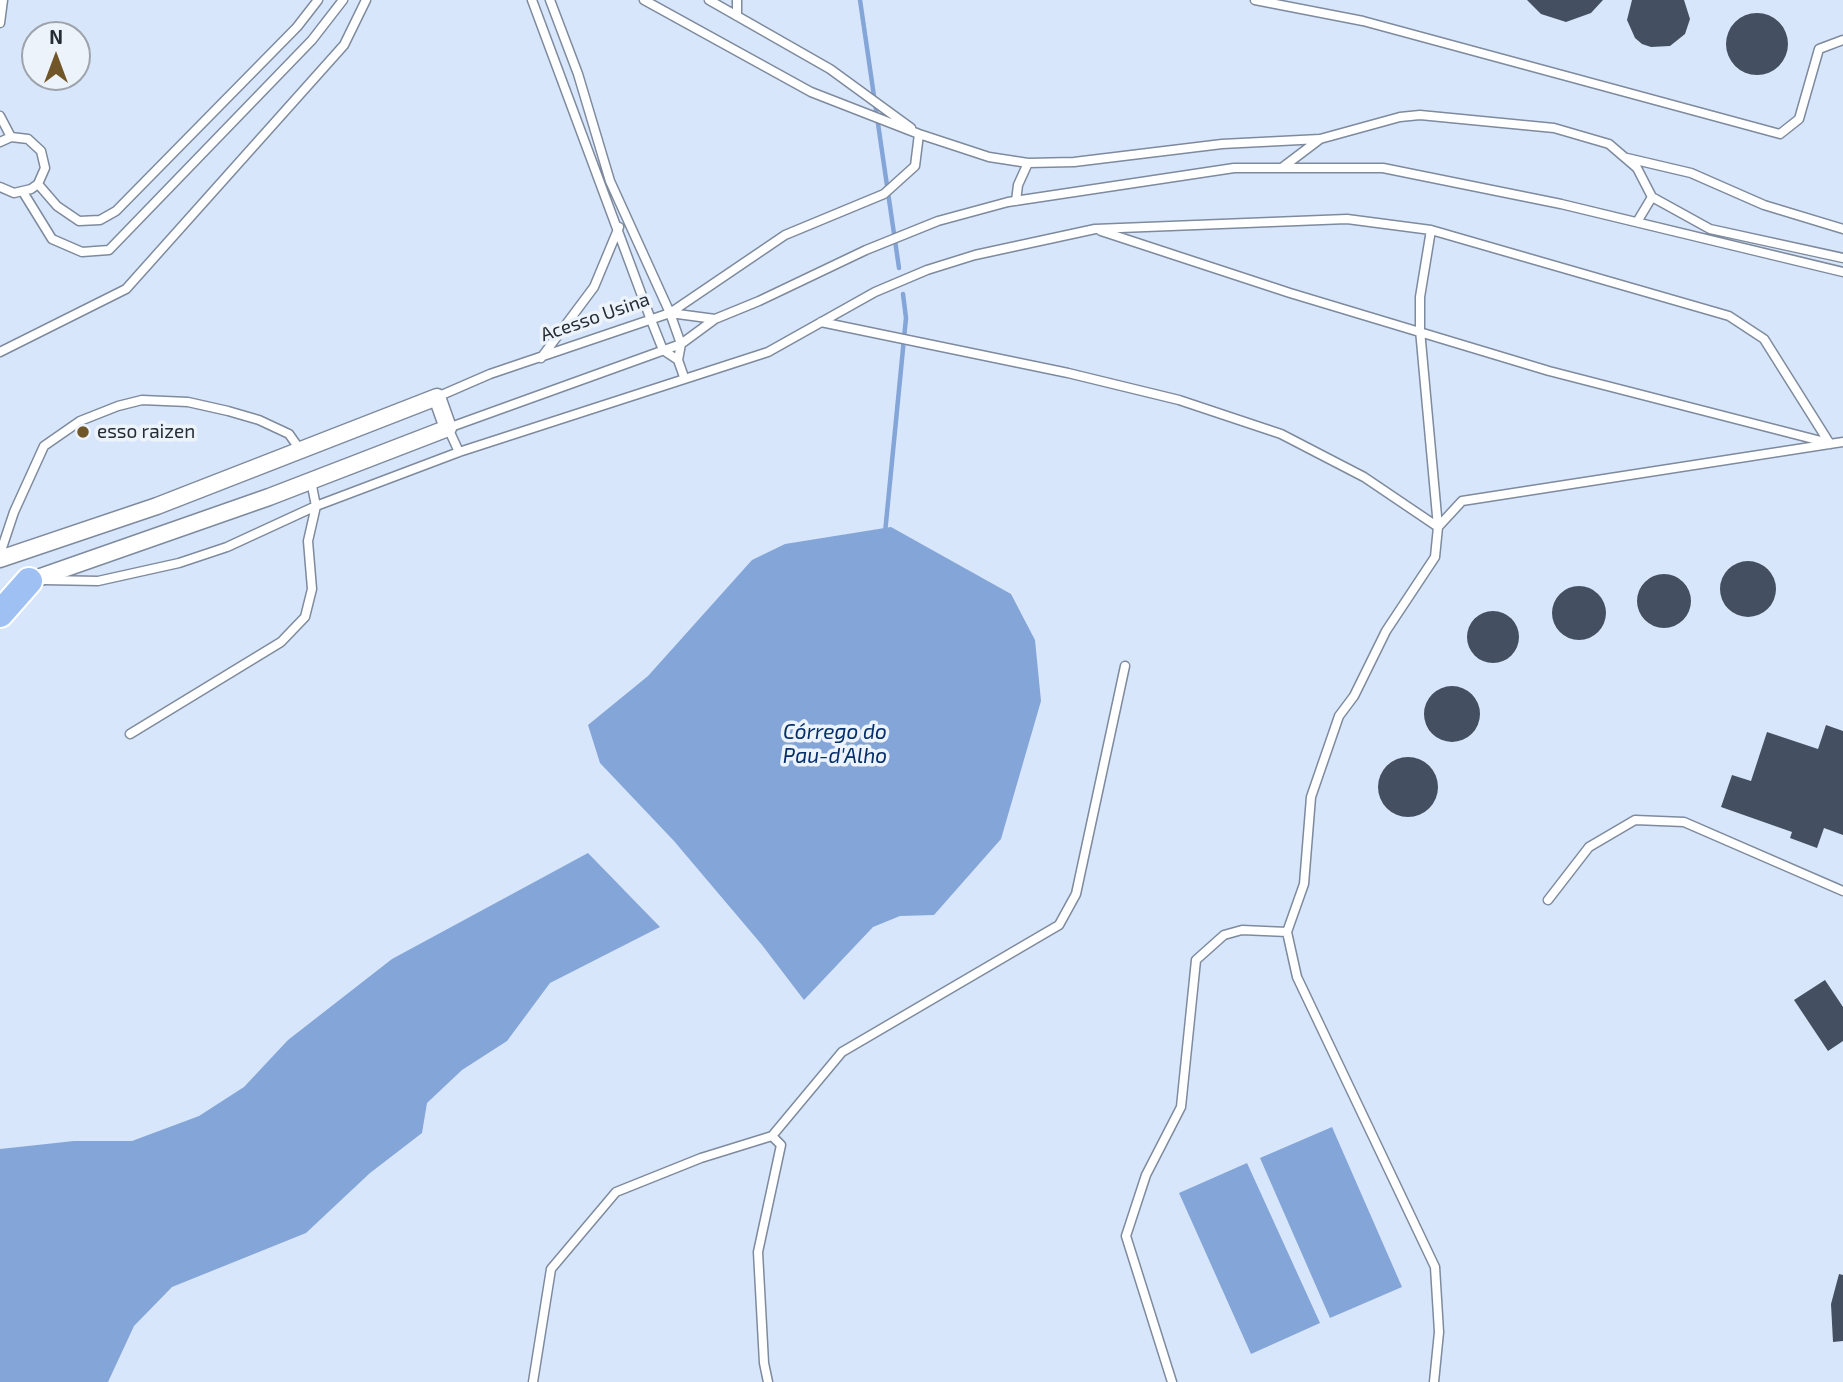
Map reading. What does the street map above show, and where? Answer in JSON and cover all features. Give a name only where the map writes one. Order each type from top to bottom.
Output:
[{"type":"highway","points":[[0,614],[33,580]]},
{"type":"street","points":[[33,580],[311,481],[448,428],[437,397]]},
{"type":"street","name":"Acesso Usina","points":[[0,559],[157,506],[437,397]]},
{"type":"street","points":[[301,451],[311,481]]},
{"type":"lane","points":[[0,23],[3,0]]},
{"type":"lane","points":[[38,184],[63,211],[79,221],[100,220],[117,211],[297,27],[318,0]]},
{"type":"lane","points":[[23,192],[52,239],[82,252],[108,250],[312,40],[343,0]]},
{"type":"lane","points":[[0,352],[126,289],[344,45],[366,0]]},
{"type":"lane","points":[[532,0],[663,350],[678,360]]},
{"type":"lane","points":[[550,0],[578,74],[610,181],[670,313],[681,344],[678,360],[684,377]]},
{"type":"lane","points":[[644,0],[811,92],[919,134],[989,157],[1028,163],[1074,162],[1222,144],[1320,139],[1399,117],[1420,115],[1554,128],[1609,144],[1637,168],[1652,197],[1710,229],[1843,258]]},
{"type":"lane","points":[[709,0],[830,69],[919,134]]},
{"type":"lane","points":[[737,0],[737,16]]},
{"type":"lane","points":[[1255,0],[1363,22],[1780,134],[1799,119],[1819,49],[1843,40]]},
{"type":"lane","points":[[0,116],[11,137]]},
{"type":"lane","points":[[670,313],[785,235],[884,194],[915,166],[919,134]]},
{"type":"lane","points":[[0,142],[11,137],[28,139],[41,151],[45,168],[38,184],[23,192],[14,193],[0,187]]},
{"type":"lane","points":[[1282,168],[1320,139]]},
{"type":"lane","points":[[1625,158],[1690,173],[1764,205],[1843,229]]},
{"type":"lane","points":[[1016,201],[1018,185],[1028,163]]},
{"type":"lane","points":[[459,452],[448,428],[681,344],[715,319],[938,221],[1016,201],[1234,168],[1383,168],[1637,222],[1843,272]]},
{"type":"lane","points":[[1637,222],[1652,197]]},
{"type":"lane","points":[[33,580],[98,581],[179,563],[227,547],[316,506],[459,452],[633,398],[684,377],[768,352],[875,292],[927,270],[975,255],[1095,229],[1347,219],[1431,230],[1729,316],[1764,338],[1830,444]]},
{"type":"lane","points":[[541,358],[578,312],[594,287],[617,227],[629,222]]},
{"type":"lane","points":[[1095,229],[1290,293],[1549,370],[1830,444]]},
{"type":"lane","points":[[1431,230],[1420,297],[1420,330],[1438,527],[1435,557],[1386,631],[1354,696],[1339,716],[1311,797],[1304,884],[1287,932],[1297,977],[1435,1267],[1440,1332],[1434,1382]]},
{"type":"lane","name":"Acesso Usina","points":[[437,397],[490,374],[670,313],[715,319]]},
{"type":"lane","points":[[821,322],[1068,373],[1179,400],[1281,433],[1364,477],[1438,527]]},
{"type":"lane","points":[[0,554],[14,512],[44,446],[80,421],[118,406],[142,400],[188,402],[228,411],[259,420],[289,434],[301,451]]},
{"type":"lane","points":[[1438,527],[1462,501],[1483,495],[1843,442]]},
{"type":"lane","points":[[130,734],[281,642],[305,617],[312,589],[308,541],[316,506],[311,481]]},
{"type":"lane","points":[[533,1382],[551,1269],[616,1192],[701,1158],[772,1136],[842,1052],[1059,926],[1076,894],[1125,666]]},
{"type":"lane","points":[[1548,900],[1589,847],[1635,820],[1684,822],[1734,841],[1832,889],[1843,891]]},
{"type":"lane","points":[[1832,889],[1843,883]]},
{"type":"lane","points":[[1172,1382],[1126,1236],[1146,1175],[1181,1107],[1196,960],[1224,935],[1242,930],[1287,932]]},
{"type":"lane","points":[[768,1382],[764,1363],[758,1252],[780,1145],[772,1136]]},
{"type":"water","name":"Córrego do Pau-d'Alho","points":[[891,527],[1011,594],[1035,640],[1041,701],[1001,839],[934,915],[900,916],[873,927],[804,1000],[762,945],[674,841],[600,763],[588,725],[648,676],[752,560],[785,544]]},
{"type":"water","points":[[588,853],[660,927],[550,983],[507,1041],[462,1070],[427,1103],[422,1133],[370,1173],[306,1233],[172,1287],[134,1326],[108,1382],[0,1382],[0,1149],[74,1141],[132,1141],[199,1116],[244,1087],[288,1040],[392,959]]},
{"type":"water","points":[[1332,1127],[1402,1287],[1330,1318],[1260,1158]]},
{"type":"water","points":[[1247,1163],[1320,1323],[1251,1354],[1179,1193]]},
{"type":"building","points":[[1527,0],[1603,0],[1591,13],[1566,22],[1541,14]]},
{"type":"building","points":[[1632,0],[1684,0],[1690,19],[1685,34],[1670,46],[1651,47],[1642,44],[1635,38],[1627,20]]},
{"type":"building","points":[[1751,13],[1763,13],[1779,22],[1786,32],[1786,56],[1779,66],[1763,75],[1751,75],[1740,70],[1731,61],[1726,50],[1726,38],[1731,27],[1740,18]]},
{"type":"building","points":[[1748,561],[1759,563],[1768,569],[1774,578],[1774,600],[1768,609],[1759,615],[1748,617],[1737,615],[1728,609],[1722,600],[1720,589],[1722,578],[1728,569],[1737,563]]},
{"type":"building","points":[[1664,574],[1683,582],[1691,601],[1683,620],[1664,628],[1645,620],[1637,601],[1645,582]]},
{"type":"building","points":[[1579,586],[1598,594],[1606,613],[1598,632],[1579,640],[1560,632],[1552,613],[1560,594]]},
{"type":"building","points":[[1493,611],[1512,618],[1519,637],[1512,656],[1493,663],[1474,656],[1467,637],[1474,618]]},
{"type":"building","points":[[1446,686],[1458,686],[1468,690],[1476,698],[1480,714],[1476,730],[1468,738],[1458,742],[1446,742],[1436,738],[1428,730],[1424,720],[1424,708],[1428,698],[1436,690]]},
{"type":"building","points":[[1826,725],[1843,731],[1843,835],[1824,828],[1817,848],[1790,838],[1792,832],[1721,807],[1732,775],[1751,781],[1767,732],[1818,749]]},
{"type":"building","points":[[1408,757],[1429,766],[1438,787],[1429,808],[1408,817],[1387,808],[1378,787],[1387,766]]},
{"type":"building","points":[[1825,980],[1843,1007],[1843,1041],[1828,1051],[1794,1000]]},
{"type":"building","points":[[1839,1274],[1843,1275],[1843,1341],[1833,1342],[1831,1304]]},
{"type":"waterway","points":[[860,0],[899,268]]},
{"type":"waterway","points":[[885,533],[906,318],[903,294]]},
{"type":"place","name":"esso raizen","points":[[83,432]]}]
